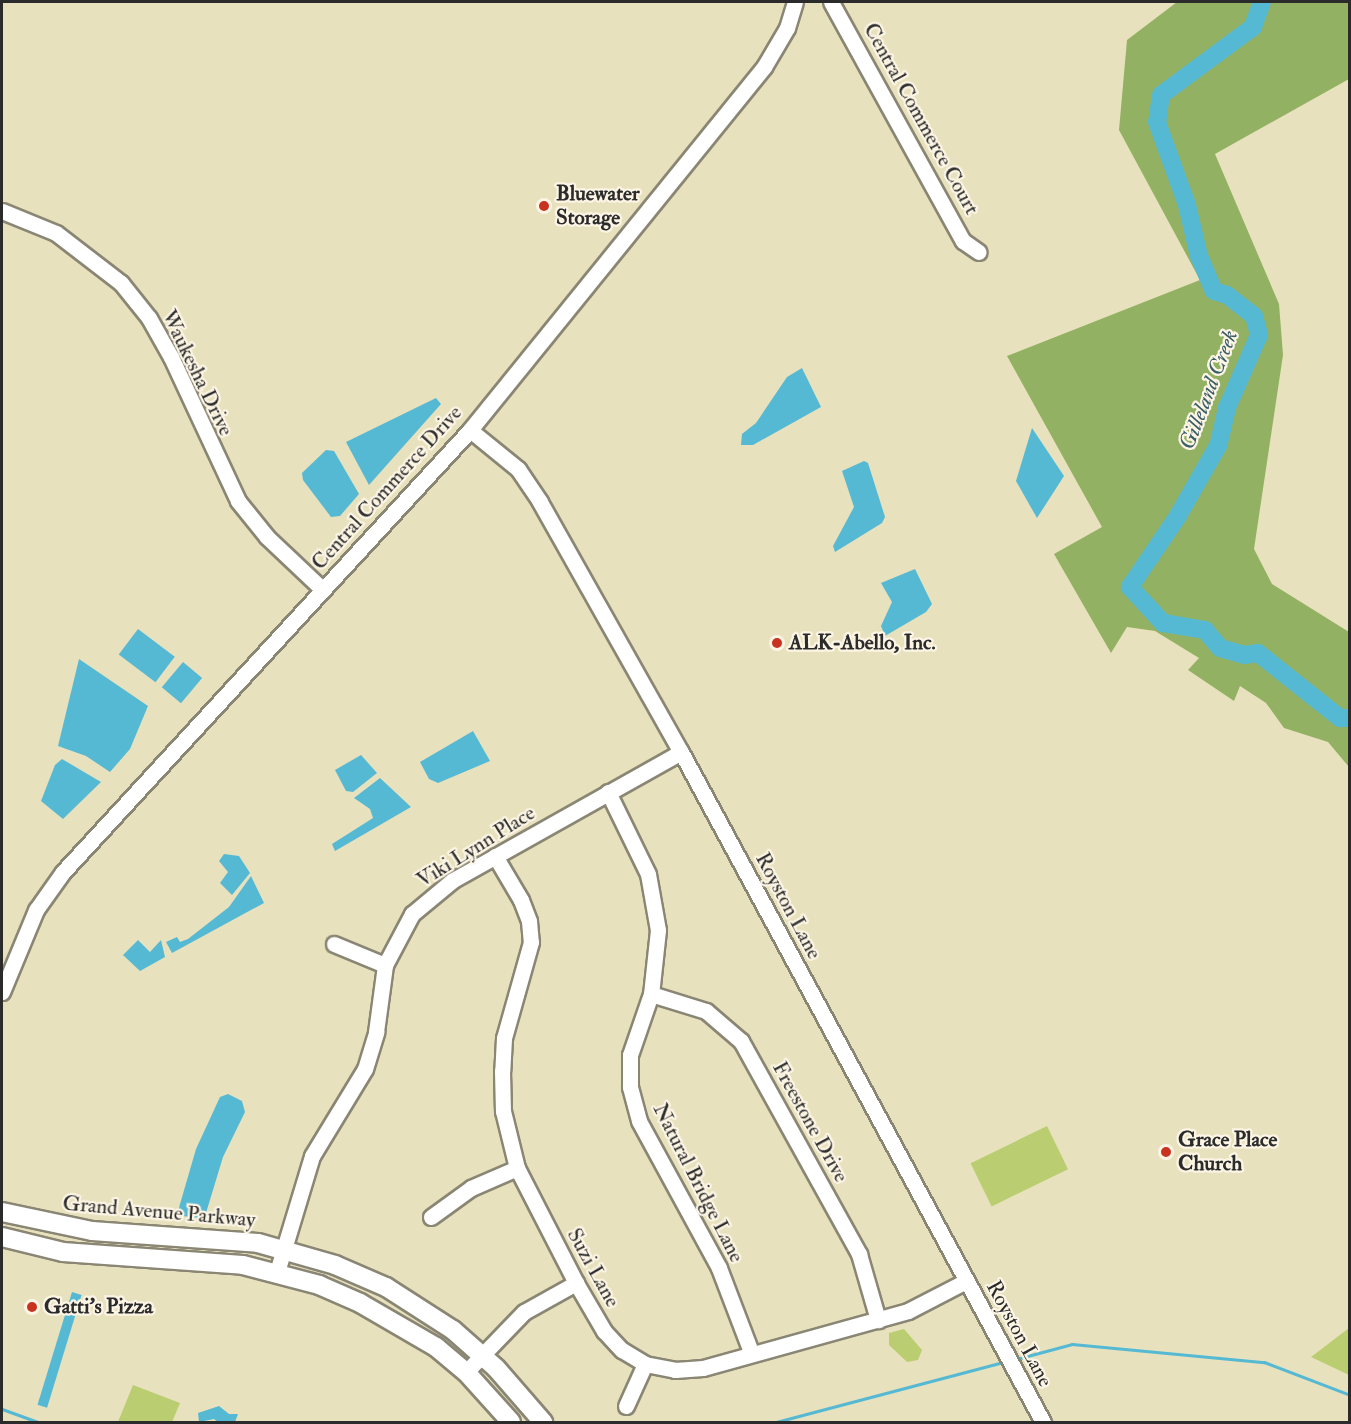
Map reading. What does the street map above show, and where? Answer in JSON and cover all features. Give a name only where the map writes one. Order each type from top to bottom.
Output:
[{"type":"main road","name":"Grand Avenue Parkway","points":[[2,1212],[92,1231],[206,1237],[285,1250],[335,1264],[386,1287],[453,1330],[482,1354],[543,1422]]},
{"type":"main road","points":[[2,1237],[63,1252],[205,1261],[277,1272],[370,1308],[436,1347],[466,1372],[511,1422]]},
{"type":"street","name":"Central Commerce Drive","points":[[2,992],[36,910],[63,872],[470,430],[764,67],[787,28],[795,2]]},
{"type":"street","name":"Central Commerce Court","points":[[831,2],[963,241],[979,252]]},
{"type":"street","name":"Waukesha Drive","points":[[2,211],[56,233],[122,283],[149,318],[171,357],[238,501],[267,537],[322,590]]},
{"type":"street","name":"Royston Lane","points":[[470,430],[503,456],[529,484],[681,752],[1043,1422]]},
{"type":"street","name":"Viki Lynn Place","points":[[277,1272],[312,1156],[365,1069],[375,1032],[385,965],[412,914],[433,894],[495,856],[681,752]]},
{"type":"street","name":"Natural Bridge Lane","points":[[609,792],[636,843],[655,903],[656,959],[651,994],[630,1055],[630,1087],[639,1121],[719,1268],[751,1352]]},
{"type":"street","name":"Suzi Lane","points":[[495,856],[529,921],[531,942],[504,1038],[503,1110],[517,1168],[576,1283],[604,1331],[622,1350],[645,1364],[675,1370],[703,1368],[751,1352],[908,1311],[966,1281]]},
{"type":"street","points":[[334,945],[385,965]]},
{"type":"street","name":"Freestone Drive","points":[[651,994],[706,1011],[741,1041],[859,1254],[878,1320]]},
{"type":"street","points":[[431,1217],[471,1188],[517,1168]]},
{"type":"street","points":[[466,1372],[524,1312],[576,1283]]},
{"type":"street","points":[[626,1406],[645,1364]]},
{"type":"green space","points":[[1177,2],[1349,2],[1349,79],[1215,154],[1279,304],[1283,355],[1254,549],[1272,584],[1349,632],[1349,767],[1328,742],[1284,728],[1266,703],[1240,686],[1234,701],[1188,670],[1199,658],[1155,631],[1127,627],[1111,653],[1054,554],[1102,527],[1007,356],[1200,280],[1119,130],[1127,40]]},
{"type":"green space","points":[[1047,1126],[1068,1169],[992,1206],[971,1163]]},
{"type":"green space","points":[[1349,1328],[1349,1375],[1311,1357]]},
{"type":"green space","points":[[904,1329],[922,1350],[918,1360],[907,1362],[889,1345],[889,1333]]},
{"type":"green space","points":[[133,1385],[180,1403],[172,1422],[118,1422]]},
{"type":"water","points":[[802,368],[821,407],[753,445],[741,445],[742,434],[756,423],[787,377]]},
{"type":"water","points":[[436,398],[441,404],[369,485],[346,442]]},
{"type":"water","points":[[1032,428],[1064,476],[1037,518],[1016,481]]},
{"type":"water","points":[[326,450],[334,451],[359,494],[340,516],[331,517],[303,480],[302,473]]},
{"type":"water","points":[[864,461],[868,463],[885,517],[882,523],[835,552],[833,546],[854,507],[842,471]]},
{"type":"water","points":[[915,569],[932,604],[926,612],[885,636],[881,626],[892,602],[881,583]]},
{"type":"water","points":[[138,629],[175,657],[155,682],[119,655]]},
{"type":"water","points":[[79,659],[148,706],[130,749],[110,772],[86,756],[58,746]]},
{"type":"water","points":[[183,662],[202,678],[181,703],[162,687]]},
{"type":"water","points":[[473,731],[490,761],[438,783],[429,779],[420,762]]},
{"type":"water","points":[[361,755],[377,773],[353,792],[346,791],[335,770]]},
{"type":"water","points":[[62,759],[101,782],[63,819],[41,801],[55,765]]},
{"type":"water","points":[[380,778],[411,807],[335,851],[332,844],[373,818],[370,809],[354,798]]},
{"type":"water","points":[[224,854],[239,856],[250,873],[232,895],[220,883],[228,872],[219,861]]},
{"type":"water","points":[[251,876],[264,903],[172,953],[166,942],[177,937],[180,942],[188,939],[229,907]]},
{"type":"water","points":[[138,940],[150,952],[161,940],[165,957],[140,971],[123,955]]},
{"type":"water","points":[[228,1094],[242,1101],[245,1112],[223,1157],[206,1213],[202,1218],[182,1216],[178,1211],[196,1149],[220,1097]]},
{"type":"water","points":[[72,1292],[82,1295],[47,1408],[38,1405]]},
{"type":"water","points":[[219,1406],[229,1414],[238,1414],[235,1422],[218,1422],[214,1419],[199,1422],[198,1413]]},
{"type":"waterway","name":"Gilleland Creek","points":[[1262,2],[1253,27],[1161,95],[1157,122],[1187,205],[1199,256],[1214,291],[1227,295],[1254,316],[1259,335],[1227,408],[1219,444],[1178,516],[1130,587],[1163,623],[1205,630],[1220,648],[1244,655],[1258,653],[1340,718],[1350,718]]},
{"type":"waterway","points":[[1020,1358],[1072,1344],[1264,1362],[1350,1395]]},
{"type":"waterway","points":[[776,1422],[1003,1362]]},
{"type":"waterway","points":[[2,1409],[38,1422]]},
{"type":"place","name":"Bluewater Storage","points":[[544,206]]},
{"type":"place","name":"ALK-Abello, Inc.","points":[[777,643]]},
{"type":"place","name":"Grace Place Church","points":[[1166,1152]]},
{"type":"place","name":"Gatti's Pizza","points":[[32,1307]]}]
